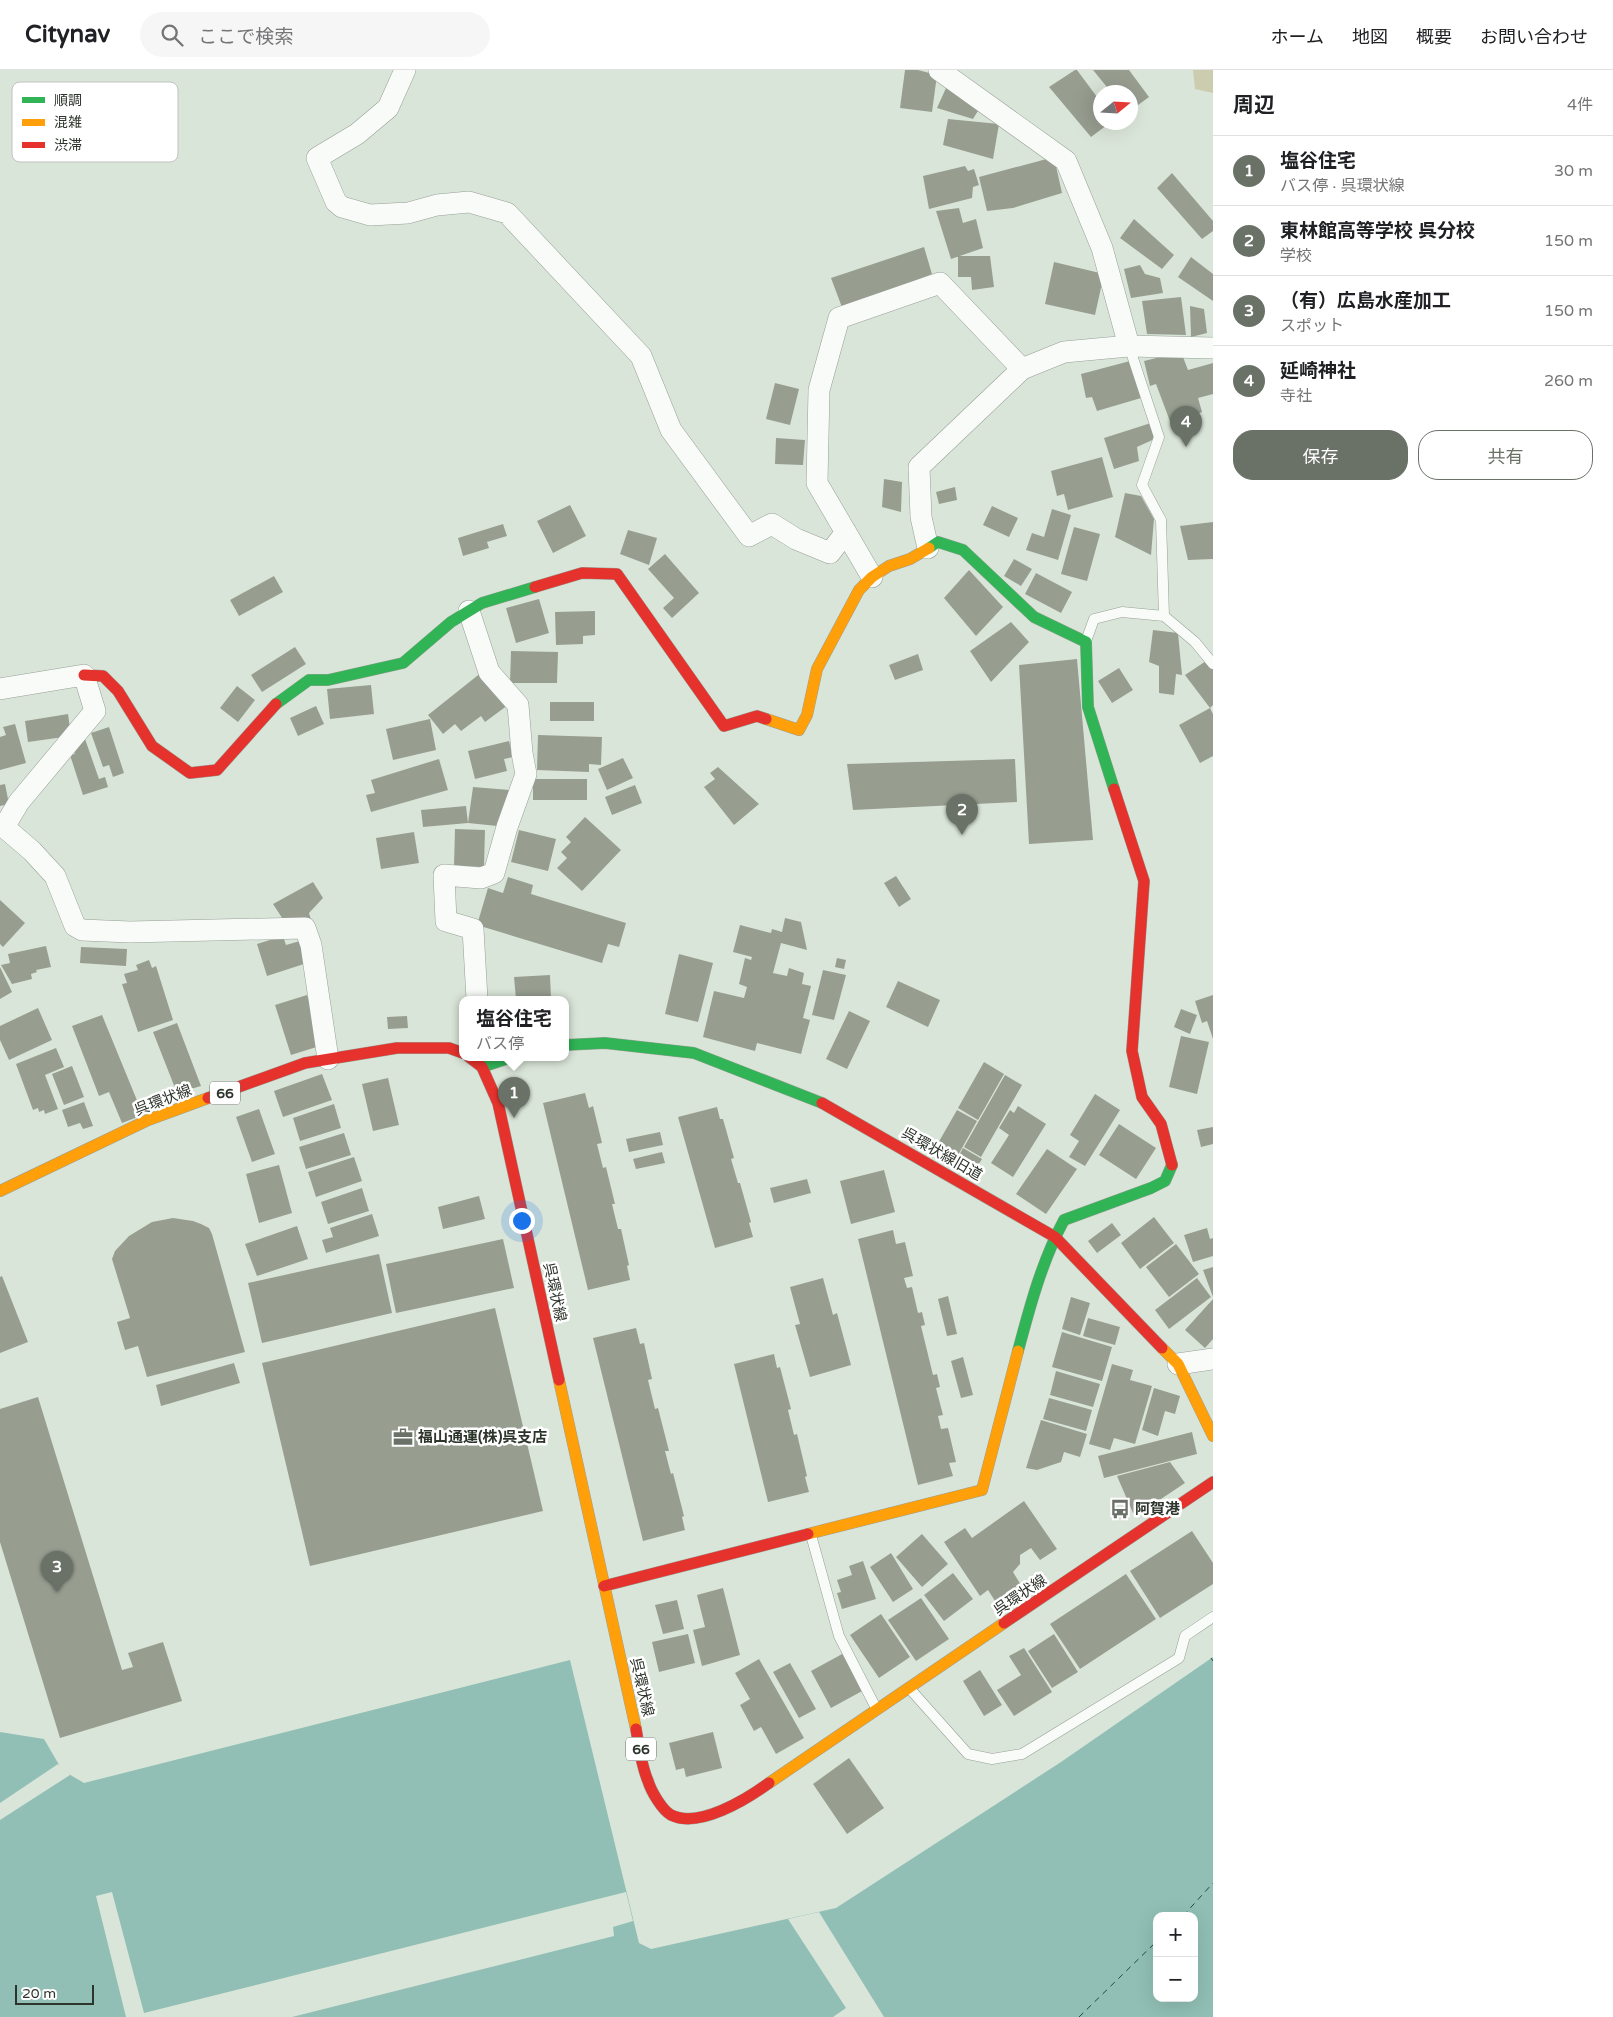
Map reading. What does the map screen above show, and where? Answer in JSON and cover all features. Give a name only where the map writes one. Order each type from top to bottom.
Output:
[{"type":"street","points":[[405,70],[388,108],[357,134],[317,158],[336,202],[342,207],[370,215],[408,213],[437,205],[469,202],[507,214],[642,356],[671,430],[749,536],[772,524],[796,539],[830,553],[846,532]]},
{"type":"street","points":[[939,70],[1066,161],[1102,248],[1129,346]]},
{"type":"street","points":[[872,577],[817,483],[819,390],[839,318],[940,283],[1022,369]]},
{"type":"street","points":[[928,548],[921,516],[919,467],[1022,369],[1064,352],[1129,346],[1213,348]]},
{"type":"street","points":[[0,689],[84,675],[102,676],[118,691],[152,746],[190,772],[217,770],[278,702],[309,680],[328,680],[403,663],[451,622],[482,603],[582,573],[617,574],[724,726],[757,716],[799,730],[807,715],[817,669],[859,590],[872,577],[889,566],[910,559],[938,542],[962,550],[1034,617],[1086,642],[1088,707],[1144,881],[1132,1051],[1142,1097],[1160,1124],[1172,1166],[1164,1181],[1151,1188],[1064,1220],[1055,1237],[1033,1296],[982,1490],[604,1586]]},
{"type":"street","points":[[469,611],[489,672],[518,705],[522,753],[526,774],[494,873],[481,878],[444,875],[446,921],[473,929],[477,996]]},
{"type":"street","points":[[84,675],[95,711],[19,802],[2,826],[32,851],[55,876],[75,926],[82,930],[130,932],[305,928],[311,945],[328,1059]]},
{"type":"street","name":"呉環状線旧道","points":[[569,1045],[605,1043],[694,1053],[821,1102],[1055,1237],[1178,1364],[1213,1436]]},
{"type":"street","name":"呉環状線","points":[[0,1191],[148,1120],[305,1063],[397,1048],[449,1048],[459,1052]]},
{"type":"street","name":"呉環状線","points":[[477,1061],[498,1103],[648,1780],[656,1798],[671,1815],[692,1819],[726,1810],[760,1790],[876,1709],[1213,1482]]},
{"type":"street","points":[[1178,1364],[1213,1360]]},
{"type":"lane","points":[[1129,346],[1159,437],[1142,485],[1161,520],[1164,616]]},
{"type":"lane","points":[[1086,642],[1094,619],[1122,612],[1164,616],[1195,642],[1213,664]]},
{"type":"lane","points":[[811,1534],[839,1636],[876,1709]]},
{"type":"lane","points":[[909,1688],[968,1754],[992,1759],[1022,1754],[1179,1658],[1184,1636],[1213,1616]]},
{"type":"green space","points":[[1193,70],[1213,70],[1213,93],[1195,89]]},
{"type":"water","points":[[1213,1657],[1213,2017],[0,2017],[0,1732],[44,1739],[62,1770],[84,1783],[570,1660],[639,1943],[651,1949],[836,1908],[1061,1762]]},
{"type":"pier","points":[[58,1764],[70,1775],[0,1820],[0,1803]]},
{"type":"pier","points":[[112,1892],[144,2013],[626,1892],[633,1921],[613,1927],[614,1936],[292,2017],[126,2017],[96,1896]]},
{"type":"pier","points":[[819,1912],[884,2017],[833,2017],[846,2008],[788,1919]]},
{"type":"building","points":[[905,70],[918,70],[937,75],[932,112],[900,108]]},
{"type":"building","points":[[1077,70],[1093,92],[1093,130],[1100,130],[1091,137],[1049,87]]},
{"type":"building","points":[[1093,70],[1129,70],[1149,97],[1138,105],[1138,85],[1105,85]]},
{"type":"building","points":[[946,88],[981,106],[973,119],[937,108]]},
{"type":"building","points":[[948,119],[999,124],[993,159],[943,145]]},
{"type":"building","points":[[1054,157],[1062,193],[1013,208],[987,211],[979,177]]},
{"type":"building","points":[[965,166],[968,171],[974,169],[979,185],[973,187],[972,198],[929,209],[923,176]]},
{"type":"building","points":[[1172,173],[1213,221],[1213,231],[1202,239],[1157,188]]},
{"type":"building","points":[[959,208],[963,223],[976,219],[983,248],[951,259],[936,211]]},
{"type":"building","points":[[1134,219],[1174,255],[1162,269],[1120,238]]},
{"type":"building","points":[[924,247],[932,274],[843,310],[831,278]]},
{"type":"building","points":[[958,256],[990,256],[994,287],[972,290],[971,277],[958,277]]},
{"type":"building","points":[[1191,257],[1213,274],[1213,301],[1178,277]]},
{"type":"building","points":[[1054,262],[1104,274],[1095,315],[1045,304]]},
{"type":"building","points":[[1140,265],[1145,274],[1160,278],[1163,293],[1131,298],[1124,269]]},
{"type":"building","points":[[1181,297],[1186,335],[1147,334],[1142,301]]},
{"type":"building","points":[[1190,306],[1204,309],[1207,333],[1191,337]]},
{"type":"building","points":[[1181,352],[1188,370],[1213,363],[1213,394],[1198,398],[1202,412],[1171,424],[1156,384],[1150,386],[1144,361]]},
{"type":"building","points":[[1130,361],[1141,398],[1097,411],[1092,397],[1086,398],[1081,374]]},
{"type":"building","points":[[775,383],[799,389],[790,425],[766,419]]},
{"type":"building","points":[[1151,423],[1159,437],[1137,447],[1139,461],[1114,469],[1104,438]]},
{"type":"building","points":[[776,438],[805,440],[803,465],[775,464]]},
{"type":"building","points":[[1102,457],[1113,497],[1068,510],[1064,494],[1057,496],[1051,471]]},
{"type":"building","points":[[884,479],[902,482],[901,512],[882,507]]},
{"type":"building","points":[[955,487],[957,500],[939,504],[936,492]]},
{"type":"building","points":[[1125,493],[1141,496],[1154,519],[1151,555],[1115,537]]},
{"type":"building","points":[[570,505],[586,536],[553,553],[537,521]]},
{"type":"building","points":[[992,506],[1018,518],[1009,537],[983,525]]},
{"type":"building","points":[[1052,509],[1071,515],[1058,560],[1026,550],[1032,533],[1044,537]]},
{"type":"building","points":[[1213,522],[1213,559],[1188,560],[1180,526]]},
{"type":"building","points":[[503,524],[507,536],[487,542],[489,548],[463,556],[458,538]]},
{"type":"building","points":[[1074,527],[1100,534],[1087,581],[1061,574]]},
{"type":"building","points":[[628,530],[657,538],[649,565],[620,554]]},
{"type":"building","points":[[665,554],[699,593],[672,618],[663,608],[674,598],[648,569]]},
{"type":"building","points":[[1014,559],[1032,569],[1021,586],[1004,576]]},
{"type":"building","points":[[969,570],[1003,607],[976,636],[944,598]]},
{"type":"building","points":[[1036,573],[1072,592],[1061,613],[1025,594]]},
{"type":"building","points":[[274,576],[283,592],[239,616],[230,600]]},
{"type":"building","points":[[539,599],[549,633],[516,643],[506,608]]},
{"type":"building","points":[[595,611],[595,635],[583,636],[583,644],[556,645],[555,612]]},
{"type":"building","points":[[1011,622],[1029,642],[991,682],[970,651]]},
{"type":"building","points":[[1153,630],[1178,633],[1182,675],[1176,674],[1174,695],[1159,693],[1159,666],[1149,662]]},
{"type":"building","points":[[295,647],[306,664],[262,692],[251,675]]},
{"type":"building","points":[[511,651],[558,652],[557,683],[510,683]]},
{"type":"building","points":[[918,654],[923,670],[895,680],[889,665]]},
{"type":"building","points":[[1077,659],[1093,840],[1029,844],[1019,665]]},
{"type":"building","points":[[1206,661],[1213,669],[1213,705],[1210,708],[1185,675]]},
{"type":"building","points":[[1119,668],[1133,690],[1112,703],[1098,681]]},
{"type":"building","points":[[482,672],[508,705],[485,722],[481,716],[461,731],[455,724],[443,734],[428,715]]},
{"type":"building","points":[[371,685],[374,714],[330,719],[327,689]]},
{"type":"building","points":[[237,686],[255,700],[238,722],[220,708]]},
{"type":"building","points":[[550,702],[594,702],[594,721],[550,721]]},
{"type":"building","points":[[316,706],[324,724],[298,736],[290,718]]},
{"type":"building","points":[[1210,708],[1213,714],[1213,756],[1200,763],[1179,725]]},
{"type":"building","points":[[68,714],[71,736],[28,742],[25,721]]},
{"type":"building","points":[[430,719],[436,750],[393,760],[386,729]]},
{"type":"building","points":[[15,724],[26,763],[0,770],[0,737],[6,735],[3,727]]},
{"type":"building","points":[[109,727],[124,773],[113,777],[109,765],[103,767],[91,733]]},
{"type":"building","points":[[538,735],[602,737],[601,765],[589,764],[589,772],[537,770]]},
{"type":"building","points":[[85,739],[99,779],[105,777],[108,787],[83,795],[70,755],[75,754],[72,743]]},
{"type":"building","points":[[509,741],[513,757],[504,759],[507,771],[475,779],[468,751]]},
{"type":"building","points":[[623,758],[633,778],[607,790],[598,769]]},
{"type":"building","points":[[439,759],[448,790],[371,812],[366,795],[375,793],[371,780]]},
{"type":"building","points":[[1015,759],[1017,802],[853,810],[847,764]]},
{"type":"building","points":[[718,767],[759,804],[734,825],[704,787],[715,779],[710,773]]},
{"type":"building","points":[[533,779],[587,779],[587,800],[533,800]]},
{"type":"building","points":[[5,784],[9,804],[0,806],[0,785]]},
{"type":"building","points":[[635,785],[642,803],[612,815],[605,797]]},
{"type":"building","points":[[473,787],[510,790],[507,827],[468,823]]},
{"type":"building","points":[[466,806],[468,823],[423,827],[421,810]]},
{"type":"building","points":[[585,817],[621,850],[582,891],[557,868],[567,858],[561,852],[571,842],[566,837]]},
{"type":"building","points":[[455,829],[485,830],[484,867],[454,866]]},
{"type":"building","points":[[519,830],[556,839],[548,871],[511,862]]},
{"type":"building","points":[[414,832],[419,863],[381,869],[376,838]]},
{"type":"building","points":[[896,876],[911,899],[899,907],[884,883]]},
{"type":"building","points":[[508,877],[533,885],[531,894],[626,923],[619,947],[608,944],[602,963],[477,925],[488,888],[503,893]]},
{"type":"building","points":[[313,882],[323,898],[309,913],[311,920],[288,927],[273,904]]},
{"type":"building","points":[[0,900],[25,923],[3,947],[0,944]]},
{"type":"building","points":[[785,918],[801,922],[807,950],[781,943],[773,973],[787,976],[789,968],[804,973],[802,984],[811,986],[803,1018],[810,1020],[801,1054],[757,1043],[755,1051],[703,1037],[714,991],[744,998],[747,987],[739,984],[745,958],[751,960],[752,957],[733,952],[740,925],[771,933],[772,929],[782,932]]},
{"type":"building","points":[[283,936],[286,945],[300,941],[307,963],[267,976],[257,944]]},
{"type":"building","points":[[46,946],[51,967],[36,970],[37,972],[31,974],[32,979],[12,984],[1,965],[10,963],[8,954]]},
{"type":"building","points":[[81,947],[127,949],[126,966],[80,963]]},
{"type":"building","points":[[679,954],[713,963],[698,1022],[665,1014]]},
{"type":"building","points":[[837,958],[846,960],[844,969],[835,967]]},
{"type":"building","points":[[149,960],[152,968],[156,966],[173,1020],[138,1032],[122,984],[127,983],[124,974],[138,970],[136,965]]},
{"type":"building","points":[[0,967],[12,992],[0,999]]},
{"type":"building","points":[[823,970],[846,975],[834,1020],[812,1015]]},
{"type":"building","points":[[550,975],[551,996],[516,996],[514,977]]},
{"type":"building","points":[[898,981],[940,1000],[928,1027],[886,1007]]},
{"type":"building","points":[[307,995],[323,1045],[291,1055],[275,1005]]},
{"type":"building","points":[[1213,995],[1213,1039],[1207,1021],[1202,1023],[1195,1001]]},
{"type":"building","points":[[38,1008],[52,1040],[9,1060],[0,1040],[0,1026]]},
{"type":"building","points":[[1181,1009],[1197,1015],[1190,1034],[1174,1027]]},
{"type":"building","points":[[849,1011],[870,1021],[847,1069],[826,1059]]},
{"type":"building","points":[[102,1015],[143,1115],[122,1123],[109,1092],[99,1096],[72,1026]]},
{"type":"building","points":[[407,1016],[408,1028],[388,1029],[387,1017]]},
{"type":"building","points":[[177,1023],[201,1086],[177,1093],[153,1032]]},
{"type":"building","points":[[1181,1036],[1209,1042],[1197,1094],[1169,1087]]},
{"type":"building","points":[[56,1048],[64,1067],[45,1075],[58,1109],[45,1114],[44,1110],[39,1112],[38,1108],[33,1110],[16,1064]]},
{"type":"building","points":[[984,1062],[1004,1074],[978,1120],[958,1108]]},
{"type":"building","points":[[72,1066],[84,1097],[64,1105],[52,1074]]},
{"type":"building","points":[[322,1074],[332,1100],[283,1117],[274,1091]]},
{"type":"building","points":[[1005,1075],[1022,1085],[981,1157],[964,1147]]},
{"type":"building","points":[[388,1078],[399,1125],[373,1131],[362,1084]]},
{"type":"building","points":[[585,1093],[589,1108],[593,1106],[602,1143],[597,1144],[603,1168],[606,1167],[615,1204],[612,1204],[618,1229],[621,1229],[629,1265],[627,1266],[630,1280],[588,1290],[543,1103]]},
{"type":"building","points":[[1095,1094],[1120,1110],[1085,1166],[1069,1157],[1079,1141],[1070,1135]]},
{"type":"building","points":[[84,1102],[93,1126],[83,1129],[80,1123],[68,1127],[62,1110]]},
{"type":"building","points":[[334,1104],[341,1128],[300,1141],[293,1118]]},
{"type":"building","points":[[1018,1106],[1046,1124],[1013,1177],[991,1163],[1009,1135],[999,1128],[1010,1110],[1014,1113]]},
{"type":"building","points":[[717,1107],[720,1119],[723,1119],[734,1158],[731,1159],[751,1222],[749,1223],[753,1237],[715,1248],[678,1117]]},
{"type":"building","points":[[259,1109],[275,1154],[252,1162],[236,1117]]},
{"type":"building","points":[[957,1110],[977,1121],[957,1157],[937,1145]]},
{"type":"building","points":[[1119,1124],[1156,1148],[1136,1179],[1099,1155]]},
{"type":"building","points":[[1213,1127],[1213,1144],[1201,1147],[1197,1130]]},
{"type":"building","points":[[660,1132],[663,1145],[629,1152],[626,1139]]},
{"type":"building","points":[[344,1133],[351,1155],[306,1169],[299,1147]]},
{"type":"building","points":[[963,1148],[982,1159],[977,1167],[958,1157]]},
{"type":"building","points":[[1047,1149],[1077,1169],[1046,1214],[1016,1194]]},
{"type":"building","points":[[662,1152],[665,1163],[636,1169],[633,1159]]},
{"type":"building","points":[[354,1157],[362,1181],[316,1197],[308,1172]]},
{"type":"building","points":[[279,1165],[292,1213],[259,1223],[246,1174]]},
{"type":"building","points":[[884,1170],[895,1212],[851,1224],[840,1181]]},
{"type":"building","points":[[807,1179],[811,1193],[774,1203],[770,1188]]},
{"type":"building","points":[[362,1188],[369,1211],[328,1224],[321,1202]]},
{"type":"building","points":[[479,1196],[485,1219],[443,1229],[438,1207]]},
{"type":"building","points":[[372,1214],[379,1236],[326,1253],[322,1240],[333,1237],[330,1228]]},
{"type":"building","points":[[1154,1217],[1174,1243],[1140,1269],[1121,1243]]},
{"type":"building","points":[[173,1218],[193,1221],[209,1228],[245,1352],[147,1377],[138,1346],[125,1350],[117,1322],[130,1318],[112,1259],[115,1251],[129,1236],[152,1222]]},
{"type":"building","points":[[1112,1223],[1121,1235],[1097,1253],[1088,1241]]},
{"type":"building","points":[[297,1226],[308,1259],[257,1276],[245,1244]]},
{"type":"building","points":[[1207,1228],[1210,1239],[1213,1238],[1213,1256],[1193,1262],[1184,1235]]},
{"type":"building","points":[[893,1230],[896,1244],[905,1242],[913,1276],[904,1278],[907,1288],[912,1287],[918,1313],[922,1312],[925,1325],[921,1326],[933,1375],[937,1374],[940,1387],[936,1388],[943,1415],[938,1416],[941,1429],[948,1428],[956,1462],[949,1463],[953,1476],[918,1485],[858,1239]]},
{"type":"building","points":[[503,1239],[514,1288],[396,1313],[386,1264]]},
{"type":"building","points":[[1176,1244],[1199,1274],[1169,1297],[1146,1267]]},
{"type":"building","points":[[379,1254],[392,1313],[262,1343],[248,1283]]},
{"type":"building","points":[[1213,1267],[1213,1297],[1203,1270]]},
{"type":"building","points":[[2,1276],[28,1342],[0,1353],[0,1277]]},
{"type":"building","points":[[823,1278],[833,1315],[837,1313],[851,1365],[810,1377],[795,1325],[800,1324],[790,1287]]},
{"type":"building","points":[[1197,1278],[1211,1297],[1169,1329],[1155,1310]]},
{"type":"building","points":[[948,1296],[957,1334],[947,1336],[938,1299]]},
{"type":"building","points":[[1071,1297],[1090,1303],[1080,1335],[1062,1329]]},
{"type":"building","points":[[1213,1299],[1213,1339],[1205,1348],[1185,1330]]},
{"type":"building","name":"福山通運(株)呉支店","points":[[495,1308],[543,1511],[310,1566],[262,1363]]},
{"type":"building","points":[[1088,1318],[1120,1327],[1115,1345],[1083,1336]]},
{"type":"building","points":[[636,1328],[640,1344],[644,1343],[652,1379],[648,1380],[655,1409],[658,1408],[669,1451],[665,1451],[671,1474],[673,1473],[684,1516],[682,1517],[685,1530],[643,1541],[593,1338]]},
{"type":"building","points":[[1062,1332],[1112,1347],[1102,1381],[1052,1367]]},
{"type":"building","points":[[774,1354],[777,1368],[780,1367],[791,1409],[788,1410],[794,1435],[797,1434],[809,1492],[768,1502],[734,1364]]},
{"type":"building","points":[[963,1357],[973,1395],[961,1398],[951,1361]]},
{"type":"building","points":[[234,1363],[240,1383],[161,1406],[156,1385]]},
{"type":"building","points":[[1112,1364],[1133,1370],[1130,1380],[1152,1386],[1135,1444],[1114,1438],[1110,1450],[1089,1444]]},
{"type":"building","points":[[1056,1371],[1100,1384],[1093,1407],[1050,1395]]},
{"type":"building","points":[[1154,1388],[1180,1396],[1175,1414],[1165,1411],[1158,1436],[1142,1430]]},
{"type":"building","points":[[38,1397],[122,1670],[133,1667],[128,1653],[163,1642],[182,1701],[60,1738],[0,1542],[0,1409]]},
{"type":"building","points":[[1049,1398],[1092,1410],[1086,1431],[1043,1419]]},
{"type":"building","points":[[1041,1420],[1087,1434],[1080,1457],[1064,1452],[1061,1462],[1037,1470],[1026,1468]]},
{"type":"building","points":[[1192,1432],[1197,1454],[1104,1478],[1098,1456]]},
{"type":"building","points":[[1170,1462],[1185,1483],[1146,1509],[1133,1513],[1117,1476]]},
{"type":"building","points":[[1024,1501],[1057,1549],[1040,1560],[1031,1548],[1020,1555],[1020,1564],[1013,1572],[1021,1585],[995,1601],[988,1590],[980,1596],[944,1542],[965,1528],[972,1538]]},
{"type":"building","points":[[1192,1531],[1213,1563],[1213,1584],[1160,1618],[1130,1571]]},
{"type":"building","points":[[922,1534],[948,1564],[922,1587],[896,1557]]},
{"type":"building","points":[[891,1553],[913,1589],[893,1602],[870,1567]]},
{"type":"building","points":[[863,1561],[876,1599],[842,1609],[837,1593],[841,1592],[837,1580],[852,1575],[849,1566]]},
{"type":"building","points":[[953,1573],[973,1599],[944,1621],[924,1595]]},
{"type":"building","points":[[1126,1574],[1156,1619],[1080,1669],[1050,1624]]},
{"type":"building","points":[[723,1588],[740,1655],[702,1666],[693,1630],[705,1627],[697,1595]]},
{"type":"building","points":[[921,1598],[949,1639],[916,1661],[888,1620]]},
{"type":"building","points":[[677,1600],[684,1629],[663,1634],[655,1605]]},
{"type":"building","points":[[881,1614],[910,1657],[879,1678],[850,1635]]},
{"type":"building","points":[[688,1634],[695,1663],[659,1672],[652,1642]]},
{"type":"building","points":[[1054,1634],[1078,1672],[1052,1688],[1028,1651]]},
{"type":"building","points":[[1024,1648],[1052,1692],[1014,1716],[997,1690],[1021,1675],[1009,1656]]},
{"type":"building","points":[[844,1653],[864,1690],[831,1708],[811,1671]]},
{"type":"building","points":[[759,1659],[804,1738],[776,1754],[761,1727],[754,1731],[740,1705],[750,1699],[735,1673]]},
{"type":"building","points":[[790,1663],[816,1709],[799,1718],[773,1672]]},
{"type":"building","points":[[980,1670],[1002,1705],[984,1716],[963,1681]]},
{"type":"building","points":[[713,1732],[722,1768],[686,1777],[684,1768],[676,1770],[669,1743]]},
{"type":"building","points":[[849,1758],[884,1808],[847,1834],[813,1784]]},
{"type":"ferry route","points":[[1187,1912],[1213,1883]]},
{"type":"ferry route","points":[[1079,2017],[1153,1945]]},
{"type":"traffic: fast","points":[[929,548],[938,542],[963,550],[1034,617],[1086,642],[1088,707],[1114,789]]},
{"type":"traffic: fast","points":[[276,704],[309,680],[328,680],[403,663],[451,622],[482,603],[535,587]]},
{"type":"traffic: fast","points":[[569,1045],[605,1043],[694,1053],[822,1103]]},
{"type":"traffic: fast","points":[[482,1067],[500,1061]]},
{"type":"traffic: fast","points":[[1018,1351],[1043,1268],[1064,1220],[1165,1181],[1172,1165]]},
{"type":"traffic: slow","points":[[766,719],[799,730],[807,715],[817,669],[859,590],[872,577],[889,566],[910,559],[929,548]]},
{"type":"traffic: slow","points":[[0,1191],[148,1120],[208,1098]]},
{"type":"traffic: slow","points":[[1162,1348],[1178,1364],[1213,1436]]},
{"type":"traffic: slow","points":[[808,1534],[982,1490],[1018,1351]]},
{"type":"traffic: slow","points":[[559,1380],[636,1729]]},
{"type":"traffic: slow","points":[[769,1783],[1004,1623]]},
{"type":"traffic: jam","points":[[535,587],[582,573],[617,574],[724,726],[757,716],[766,719]]},
{"type":"traffic: jam","points":[[84,675],[103,676],[118,691],[152,746],[190,773],[217,770],[276,704]]},
{"type":"traffic: jam","points":[[1114,789],[1144,881],[1132,1051],[1142,1097],[1161,1124],[1172,1165]]},
{"type":"traffic: jam","points":[[208,1098],[305,1063],[397,1048],[449,1048],[459,1052]]},
{"type":"traffic: jam","points":[[474,1061],[482,1067],[498,1103],[559,1380]]},
{"type":"traffic: jam","points":[[822,1103],[1055,1237],[1162,1348]]},
{"type":"traffic: jam","points":[[1004,1623],[1213,1482]]},
{"type":"traffic: jam","points":[[604,1586],[808,1534]]},
{"type":"traffic: jam","points":[[636,1729],[642,1762],[649,1785],[661,1805],[671,1815],[682,1818],[709,1815],[736,1804],[769,1783]]},
{"type":"place","name":"延崎神社","points":[[1186,447]]},
{"type":"place","name":"東林館高等学校 呉分校","points":[[962,835]]},
{"type":"place","name":"塩谷住宅","points":[[514,1118]]},
{"type":"place","name":"福山通運(株)呉支店","points":[[403,1437]]},
{"type":"place","name":"阿賀港","points":[[1120,1509]]},
{"type":"place","name":"（有）広島水産加工","points":[[57,1592]]}]
